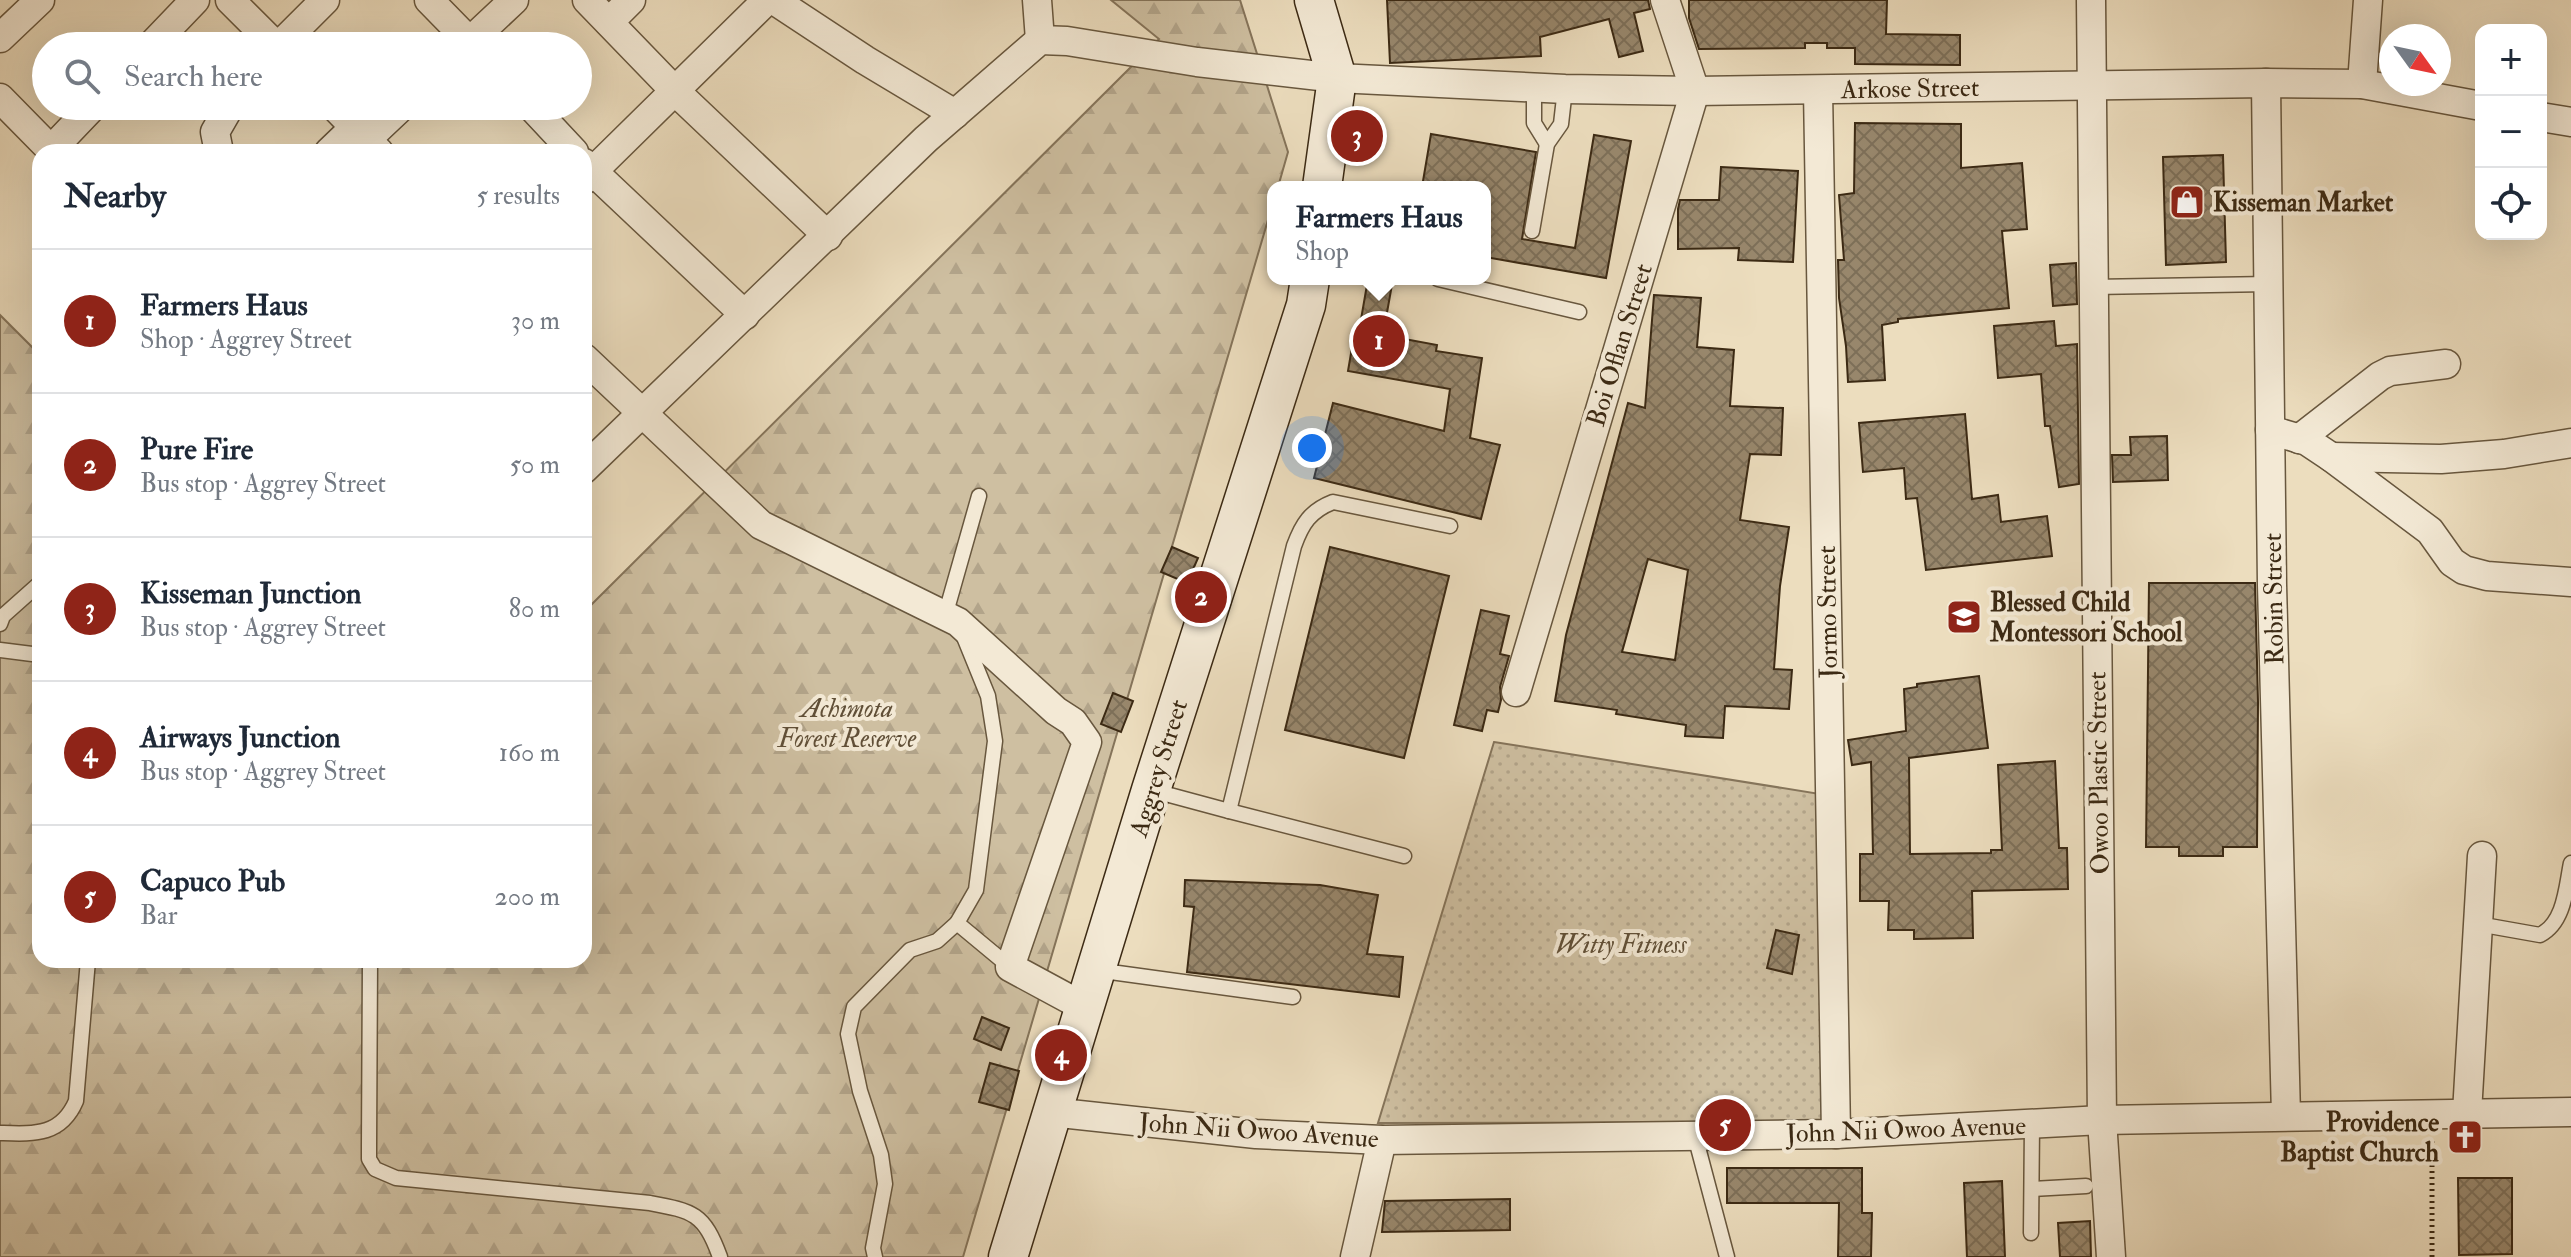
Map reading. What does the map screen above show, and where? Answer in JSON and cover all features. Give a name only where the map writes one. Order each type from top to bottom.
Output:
[{"type":"main road","points":[[1314,0],[1337,78],[1323,181]]},
{"type":"main road","name":"Aggrey Street","points":[[1008,1257],[1151,790],[1306,305],[1309,285]]},
{"type":"street","points":[[0,38],[40,0]]},
{"type":"street","points":[[164,32],[195,0]]},
{"type":"street","points":[[230,0],[263,32]]},
{"type":"street","points":[[292,32],[325,0]]},
{"type":"street","points":[[429,0],[458,32]]},
{"type":"street","points":[[483,32],[514,0]]},
{"type":"street","points":[[587,0],[675,91],[828,236]]},
{"type":"street","points":[[609,22],[631,0]]},
{"type":"street","points":[[592,461],[955,114],[1040,40],[1037,0]]},
{"type":"street","points":[[1665,0],[1695,91]]},
{"type":"street","name":"Owoo Plastic Street","points":[[2091,0],[2102,1120],[2111,1257]]},
{"type":"street","points":[[2362,84],[2368,0]]},
{"type":"street","points":[[592,160],[675,91],[761,2],[955,114]]},
{"type":"street","name":"Arkose Street","points":[[1040,40],[1067,41],[1266,71],[1337,78],[1565,89],[1695,91],[2362,84],[2475,105]]},
{"type":"street","name":"Robin Street","points":[[2266,83],[2270,430],[2286,1115]]},
{"type":"street","name":"Jormo Street","points":[[1818,90],[1836,1134]]},
{"type":"street","name":"Boi Oflan Street","points":[[1516,692],[1695,91]]},
{"type":"street","points":[[0,98],[45,144]]},
{"type":"street","points":[[2547,118],[2571,122]]},
{"type":"street","points":[[58,144],[80,120]]},
{"type":"street","points":[[217,144],[215,132],[222,120]]},
{"type":"street","points":[[348,120],[367,139],[387,120]]},
{"type":"street","points":[[543,120],[564,144]]},
{"type":"street","points":[[592,174],[745,315]]},
{"type":"street","points":[[2299,439],[2380,376],[2390,371],[2446,364]]},
{"type":"street","points":[[592,365],[761,525],[951,619],[1056,711],[1073,722],[1087,742],[1010,967],[1084,1007]]},
{"type":"street","points":[[2270,430],[2299,439],[2331,457],[2430,531],[2452,562],[2464,570],[2487,576],[2571,582]]},
{"type":"street","points":[[2331,457],[2441,459],[2504,454],[2571,443]]},
{"type":"street","points":[[2467,1113],[2482,856]]},
{"type":"street","name":"John Nii Owoo Avenue","points":[[1051,1112],[1256,1134],[1382,1140],[1836,1134],[2102,1120],[2571,1112]]},
{"type":"street","points":[[1355,1257],[1382,1140]]},
{"type":"lane","points":[[1534,87],[1534,123],[1547,144]]},
{"type":"lane","points":[[1532,231],[1547,144],[1561,124],[1565,89]]},
{"type":"lane","points":[[2093,287],[2269,284]]},
{"type":"lane","points":[[1464,285],[1579,312]]},
{"type":"lane","points":[[875,1257],[873,1248],[885,1184],[881,1155],[860,1091],[848,1034],[854,1007],[910,950],[937,941],[957,923],[976,890],[995,741],[988,696],[951,619],[979,496]]},
{"type":"lane","points":[[1229,811],[1302,524],[1318,508],[1333,502],[1450,526]]},
{"type":"lane","points":[[0,624],[3,616],[32,590]]},
{"type":"lane","points":[[0,650],[32,654]]},
{"type":"lane","points":[[1151,790],[1404,856]]},
{"type":"lane","points":[[2478,924],[2540,935],[2547,932],[2557,920],[2571,863]]},
{"type":"lane","points":[[957,923],[1010,967]]},
{"type":"lane","points":[[0,1133],[31,1134],[55,1128],[70,1116],[76,1101],[87,968]]},
{"type":"lane","points":[[370,968],[369,1159],[375,1169],[396,1178],[650,1203],[690,1211],[708,1229],[720,1257]]},
{"type":"lane","points":[[1095,970],[1293,997]]},
{"type":"lane","points":[[2031,1233],[2032,1124]]},
{"type":"lane","points":[[1695,1136],[1727,1257]]},
{"type":"lane","points":[[2032,1189],[2086,1186]]},
{"type":"path","points":[[2432,1113],[2432,1257]]},
{"type":"green space","name":"Achimota Forest Reserve","points":[[1111,0],[1240,0],[1288,152],[1280,181],[1267,181],[1267,223],[963,1257],[0,1257],[0,315],[32,347],[32,968],[592,968],[592,604],[1159,39]]},
{"type":"green space","name":"Witty Fitness","points":[[1494,742],[1820,794],[1824,1122],[1378,1123]]},
{"type":"building","points":[[1387,0],[1648,0],[1650,9],[1634,13],[1643,51],[1619,57],[1609,19],[1540,37],[1541,56],[1390,63]]},
{"type":"building","points":[[1689,0],[1887,0],[1886,34],[1960,35],[1960,65],[1855,64],[1855,48],[1827,48],[1827,43],[1805,43],[1805,48],[1699,49],[1689,18]]},
{"type":"building","points":[[1855,123],[1961,124],[1961,168],[2022,163],[2027,229],[2002,231],[2009,308],[1898,319],[1898,322],[1882,325],[1885,380],[1848,382],[1839,298],[1838,260],[1844,260],[1839,195],[1854,193]]},
{"type":"building","points":[[1431,134],[1536,152],[1522,239],[1575,248],[1594,135],[1631,141],[1606,278],[1491,258],[1491,181],[1423,181]]},
{"type":"building","points":[[2223,155],[2226,262],[2166,265],[2163,157]]},
{"type":"building","points":[[1721,167],[1798,171],[1793,262],[1738,260],[1739,248],[1678,249],[1680,200],[1719,200]]},
{"type":"building","points":[[2076,263],[2077,304],[2053,306],[2050,265]]},
{"type":"building","points":[[1367,285],[1392,285],[1383,335],[1437,345],[1436,351],[1482,358],[1470,438],[1500,445],[1481,519],[1314,478],[1333,403],[1444,431],[1450,389],[1348,371],[1355,330],[1359,331]]},
{"type":"building","points":[[1654,295],[1701,298],[1697,347],[1734,350],[1730,406],[1783,408],[1781,455],[1750,454],[1740,520],[1789,527],[1780,586],[1774,669],[1792,670],[1789,709],[1725,706],[1723,738],[1685,736],[1686,725],[1555,701],[1566,635],[1628,403],[1645,408]],"holes":[[[1648,559],[1688,570],[1675,660],[1622,652]]]},
{"type":"building","points":[[2054,321],[2056,346],[2077,344],[2079,484],[2059,487],[2050,426],[2045,426],[2041,374],[1998,378],[1994,326]]},
{"type":"building","points":[[1965,414],[1972,499],[1998,495],[2001,522],[2047,516],[2052,556],[1926,570],[1917,498],[1906,499],[1904,468],[1863,472],[1859,423]]},
{"type":"building","points":[[2167,436],[2168,480],[2113,482],[2112,455],[2131,455],[2130,437]]},
{"type":"building","points":[[1172,547],[1198,558],[1187,583],[1161,572]]},
{"type":"building","points":[[1330,547],[1449,576],[1404,758],[1285,730]]},
{"type":"building","points":[[2149,583],[2255,583],[2257,847],[2223,847],[2223,856],[2179,856],[2179,847],[2146,847]]},
{"type":"building","points":[[1481,610],[1509,616],[1500,654],[1509,656],[1500,687],[1501,700],[1498,712],[1487,710],[1482,731],[1454,725]]},
{"type":"building","points":[[1979,676],[1988,748],[1909,758],[1910,854],[1991,853],[1991,850],[2002,850],[1998,765],[2055,761],[2059,848],[2067,848],[2068,889],[1972,891],[1973,938],[1914,939],[1914,930],[1888,930],[1889,901],[1860,901],[1860,854],[1873,854],[1871,762],[1852,765],[1848,740],[1906,731],[1904,689],[1917,687],[1917,684]]},
{"type":"building","points":[[1113,693],[1133,701],[1121,732],[1101,724]]},
{"type":"building","points":[[1185,880],[1320,885],[1378,895],[1367,954],[1403,957],[1399,997],[1187,972],[1194,907],[1184,906]]},
{"type":"building","points":[[1776,930],[1799,935],[1792,974],[1767,968]]},
{"type":"building","points":[[982,1017],[1009,1028],[1001,1050],[974,1039]]},
{"type":"building","points":[[990,1063],[1019,1071],[1009,1110],[979,1102]]},
{"type":"building","points":[[1727,1168],[1862,1168],[1862,1213],[1872,1213],[1871,1257],[1838,1257],[1839,1203],[1727,1203]]},
{"type":"building","points":[[2458,1178],[2512,1178],[2512,1254],[2459,1255]]},
{"type":"building","points":[[2002,1181],[2005,1257],[1967,1257],[1964,1183]]},
{"type":"building","points":[[1510,1199],[1510,1230],[1382,1232],[1385,1201]]},
{"type":"building","points":[[2090,1221],[2091,1257],[2060,1257],[2058,1223]]},
{"type":"place","name":"Kisseman Junction","points":[[1357,136]]},
{"type":"place","name":"Kisseman Market","points":[[2187,202]]},
{"type":"place","name":"Farmers Haus","points":[[1379,341]]},
{"type":"place","name":"Pure Fire","points":[[1201,597]]},
{"type":"place","name":"Blessed Child Montessori School","points":[[1964,617]]},
{"type":"place","name":"Airways Junction","points":[[1061,1055]]},
{"type":"place","name":"Capuco Pub","points":[[1725,1125]]},
{"type":"place","name":"Providence Baptist Church","points":[[2465,1137]]}]
